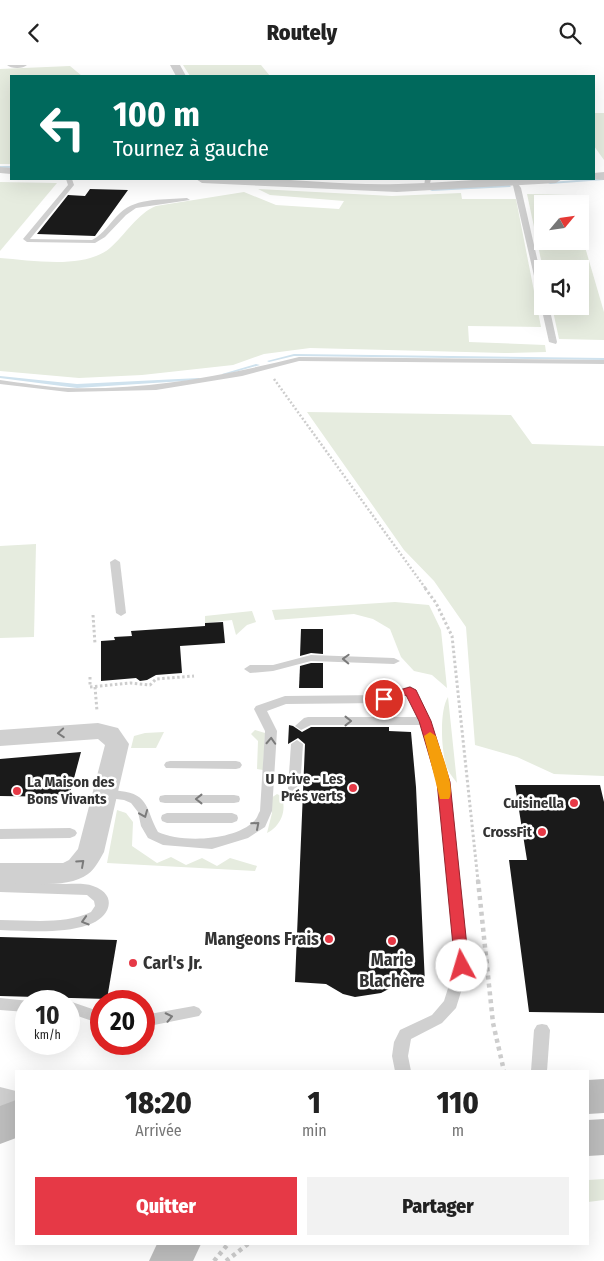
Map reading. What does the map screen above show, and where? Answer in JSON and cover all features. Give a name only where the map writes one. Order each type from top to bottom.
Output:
[{"type":"main road","points":[[589,1097],[604,1096]]},
{"type":"main road","points":[[0,1126],[15,1118]]},
{"type":"main road","points":[[589,1138],[604,1137]]},
{"type":"street","points":[[12,65],[22,65]]},
{"type":"street","points":[[246,180],[388,187],[427,183],[542,180]]},
{"type":"street","points":[[0,738],[98,731],[109,734],[116,744],[91,852],[79,867],[66,873],[0,873]]},
{"type":"street","points":[[0,1101],[15,1105]]},
{"type":"lane","points":[[69,180],[71,185],[26,236],[26,239],[29,241],[93,242],[102,238],[123,213],[132,207],[187,200]]},
{"type":"lane","points":[[514,182],[518,188],[534,260]]},
{"type":"lane","points":[[548,315],[553,342]]},
{"type":"lane","points":[[0,382],[67,390],[131,389],[208,382],[267,369],[298,359],[604,363]]},
{"type":"lane","points":[[115,562],[121,613]]},
{"type":"lane","points":[[250,669],[273,668],[311,658],[394,661]]},
{"type":"lane","points":[[104,794],[126,796],[136,800],[144,811],[148,826],[153,835],[163,840],[212,844],[242,835],[260,824],[266,811],[271,731],[260,709],[285,700],[384,699],[410,690],[425,721],[444,782],[462,966],[451,1004],[437,1019],[405,1035],[400,1056],[403,1070]]},
{"type":"lane","points":[[300,726],[308,721],[425,721]]},
{"type":"lane","points":[[294,789],[297,744]]},
{"type":"lane","points":[[170,765],[236,765]]},
{"type":"lane","points":[[165,799],[234,799]]},
{"type":"lane","points":[[167,818],[232,818]]},
{"type":"lane","points":[[0,834],[70,833]]},
{"type":"lane","points":[[0,887],[90,890],[100,896],[102,903],[102,909],[98,915],[80,923],[0,925]]},
{"type":"lane","points":[[0,1005],[15,1005]]},
{"type":"lane","points":[[155,1019],[194,1011]]},
{"type":"lane","points":[[539,1070],[542,1030]]},
{"type":"lane","points":[[589,1152],[604,1153]]},
{"type":"path","points":[[93,615],[94,644]]},
{"type":"path","points":[[90,677],[90,687],[95,687],[131,683],[150,685],[156,679],[194,676]]},
{"type":"path","points":[[95,687],[98,731]]},
{"type":"path","points":[[185,1252],[223,1245]]},
{"type":"path","points":[[226,1261],[247,1245]]},
{"type":"shaded area","points":[[183,65],[261,65],[269,75],[189,75]]},
{"type":"shaded area","points":[[70,66],[81,75],[10,75],[10,164],[0,164],[0,69]]},
{"type":"shaded area","points":[[595,113],[604,113],[604,160],[595,147]]},
{"type":"shaded area","points":[[0,182],[57,183],[0,251]]},
{"type":"shaded area","points":[[258,189],[392,196],[461,193],[462,199],[516,199],[534,291],[534,315],[539,315],[541,327],[468,326],[469,342],[545,345],[546,352],[505,353],[310,348],[264,354],[233,365],[142,375],[79,378],[0,371],[0,258],[57,262],[86,259],[99,255],[116,243],[137,219],[156,206],[244,192],[276,205],[339,209],[344,201],[270,195]]},
{"type":"shaded area","points":[[527,194],[570,195],[534,195],[534,227]]},
{"type":"shaded area","points":[[539,250],[586,250],[589,260],[541,260]]},
{"type":"shaded area","points":[[589,261],[604,312],[604,340],[559,339],[554,315],[589,315]]},
{"type":"shaded area","points":[[307,412],[511,415],[532,444],[604,446],[604,776],[554,774],[517,757],[475,745],[466,627],[434,581],[404,550]]},
{"type":"shaded area","points":[[36,544],[34,637],[0,638],[0,546]]},
{"type":"shaded area","points":[[395,602],[429,605],[441,630],[447,688],[432,675],[414,671],[401,657],[390,629],[373,619],[354,614],[275,620],[272,610]]},
{"type":"shaded area","points":[[252,611],[256,622],[247,625],[236,635],[232,620],[205,623],[205,616]]},
{"type":"shaded area","points":[[448,697],[457,783],[448,770],[444,754],[442,722]]},
{"type":"shaded area","points":[[255,730],[265,733],[263,770],[257,769],[258,741],[251,734]]},
{"type":"shaded area","points":[[164,732],[156,748],[131,748],[134,736],[145,733]]},
{"type":"shaded area","points":[[277,794],[281,796],[283,801],[282,817],[276,827],[267,833],[272,813],[271,798]]},
{"type":"shaded area","points":[[117,810],[126,813],[133,822],[132,846],[157,863],[171,857],[186,865],[202,858],[217,866],[230,858],[257,866],[255,871],[107,863]]},
{"type":"shaded area","points":[[604,1179],[604,1200],[589,1202],[589,1180]]},
{"type":"building","points":[[90,189],[128,190],[95,236],[37,234],[68,195],[85,196]]},
{"type":"building","points":[[223,622],[225,643],[180,646],[182,673],[156,675],[147,680],[140,681],[136,678],[101,681],[101,641],[115,640],[114,637],[132,636],[131,631],[205,626],[205,623]]},
{"type":"building","points":[[301,629],[323,629],[323,654],[311,653],[300,656]]},
{"type":"building","points":[[311,663],[323,663],[323,688],[299,688],[300,666]]},
{"type":"building","points":[[289,725],[302,732],[311,727],[389,727],[389,731],[411,732],[416,787],[425,984],[400,983],[381,993],[355,997],[343,994],[326,984],[295,982],[305,744],[298,738],[288,744]]},
{"type":"building","points":[[81,752],[69,797],[0,796],[0,759]]},
{"type":"building","points":[[515,785],[600,785],[604,802],[604,1013],[529,1012],[509,860],[527,860]]},
{"type":"building","points":[[0,937],[117,940],[109,990],[90,990],[90,999],[80,998],[80,990],[15,990],[15,996],[0,996]]},
{"type":"waterway","points":[[0,167],[10,167]]},
{"type":"waterway","points":[[595,180],[604,179]]},
{"type":"waterway","points":[[550,183],[590,180]]},
{"type":"waterway","points":[[432,190],[509,186]]},
{"type":"waterway","points":[[269,361],[294,355],[604,359]]},
{"type":"waterway","points":[[224,374],[258,365]]},
{"type":"waterway","points":[[0,377],[77,386],[199,379]]},
{"type":"slow traffic","points":[[430,736],[444,782],[445,796]]},
{"type":"place","name":"U Drive - Les Prés verts","points":[[353,788]]},
{"type":"place","name":"La Maison des Bons Vivants","points":[[17,791]]},
{"type":"place","name":"Cuisinella","points":[[574,803]]},
{"type":"place","name":"CrossFit","points":[[542,832]]},
{"type":"place","name":"Mangeons Frais","points":[[329,939]]},
{"type":"place","name":"Marie Blachère","points":[[392,941]]},
{"type":"place","name":"Carl's Jr.","points":[[133,963]]},
{"type":"route","points":[[384,699],[410,690],[425,721],[444,782],[462,966]]}]
